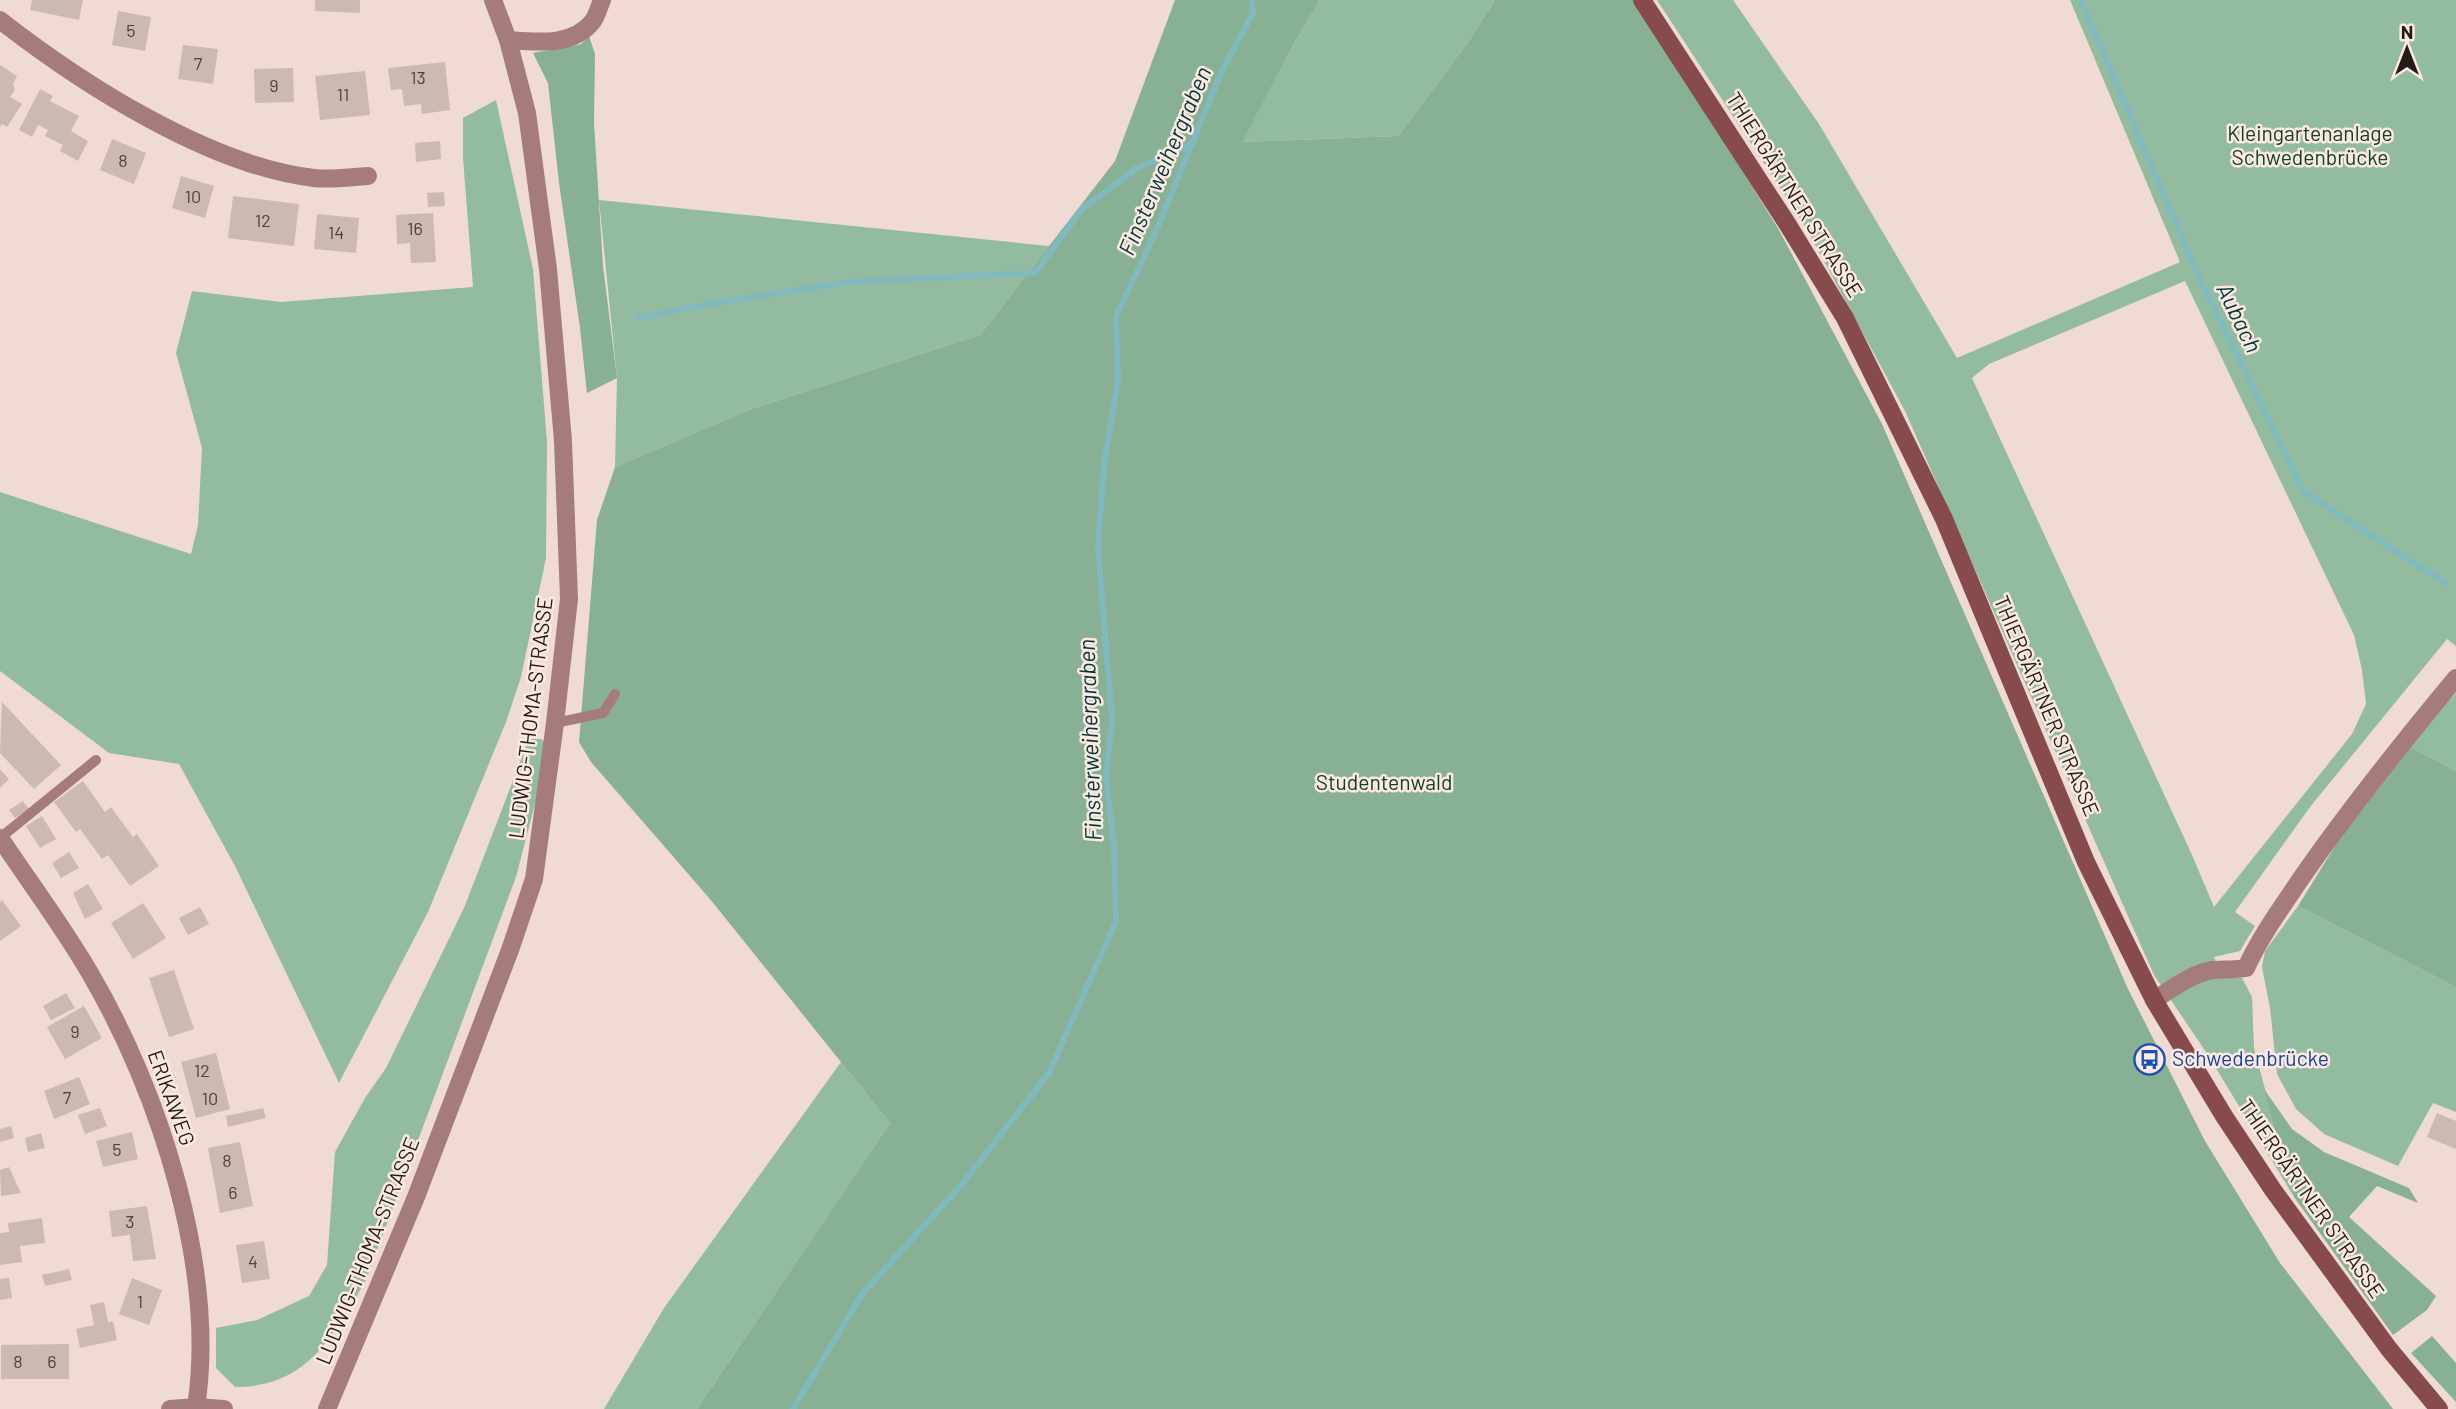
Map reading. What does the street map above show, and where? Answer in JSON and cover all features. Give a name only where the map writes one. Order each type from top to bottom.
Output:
[{"type":"main road","name":"THIERGÄRTNER STRASSE","points":[[1642,0],[1788,225],[1845,318],[1880,386],[1944,519],[2086,862],[2154,1000],[2224,1116],[2273,1189],[2389,1349],[2439,1409]]},
{"type":"street","name":"LUDWIG-THOMA-STRASSE","points":[[327,1409],[416,1197],[534,880],[555,723],[569,599],[563,441],[548,270],[527,113],[508,40],[493,0]]},
{"type":"street","points":[[508,40],[554,42],[570,37],[582,31],[593,20],[602,0]]},
{"type":"street","points":[[0,20],[135,111],[220,152],[268,169],[316,178],[368,176]]},
{"type":"street","points":[[2154,1000],[2197,975],[2214,970],[2232,971],[2246,968],[2258,942],[2336,828],[2456,678]]},
{"type":"street","name":"ERIKAWEG","points":[[0,838],[91,975],[141,1074],[177,1182],[192,1248],[200,1326],[201,1375],[196,1408]]},
{"type":"street","points":[[170,1409],[223,1409]]},
{"type":"lane","points":[[555,723],[603,713],[615,694]]},
{"type":"lane","points":[[0,838],[96,760]]},
{"type":"green space","name":"Studentenwald","points":[[1175,0],[1320,0],[1242,142],[1398,136],[1468,42],[1495,0],[1636,0],[1779,230],[1882,424],[2128,989],[2205,1141],[2280,1263],[2393,1409],[697,1409],[890,1123],[710,899],[591,762],[579,742],[597,520],[615,467],[751,409],[980,335],[1115,161]]},
{"type":"green space","points":[[1320,0],[1495,0],[1468,42],[1398,136],[1241,142]]},
{"type":"green space","name":"Kleingartenanlage Schwedenbrücke","points":[[1657,0],[1733,0],[1819,124],[1957,358],[2180,262],[2070,0],[2456,0],[2456,646],[2447,639],[2310,807],[2235,912],[2255,926],[2240,951],[2214,957],[2221,975],[2242,978],[2252,997],[2254,1048],[2294,1197],[2208,1055],[2154,975],[1905,411],[1805,226]],"holes":[[[2185,281],[2354,635],[2366,704],[2352,734],[2214,907],[1972,378],[1989,364]]]},
{"type":"green space","points":[[589,36],[595,54],[594,123],[603,266],[617,378],[587,393],[548,83],[533,53],[581,44]]},
{"type":"green space","points":[[496,100],[533,269],[547,442],[546,558],[521,677],[506,722],[428,912],[339,1083],[235,866],[179,764],[109,753],[0,671],[0,492],[191,554],[198,525],[202,448],[176,353],[192,291],[281,302],[473,287],[463,158],[463,118]]},
{"type":"green space","points":[[599,200],[1049,246],[980,335],[751,409],[615,467],[617,378]]},
{"type":"green space","points":[[2456,693],[2456,771],[2407,745]]},
{"type":"green space","points":[[529,739],[541,739],[550,746],[516,877],[366,1280],[329,1338],[300,1368],[282,1378],[260,1385],[235,1387],[216,1368],[216,1328],[257,1320],[309,1296],[327,1265],[335,1152],[365,1098],[386,1068],[464,908]]},
{"type":"green space","points":[[2407,745],[2456,771],[2456,987],[2298,906],[2345,830]]},
{"type":"green space","points":[[2298,906],[2456,987],[2456,1112],[2433,1103],[2398,1166],[2324,1134],[2296,1109],[2277,1074],[2270,1008],[2262,967],[2265,951]]},
{"type":"green space","points":[[841,1062],[890,1123],[697,1409],[604,1409],[664,1308]]},
{"type":"green space","points":[[2264,1089],[2292,1129],[2324,1152],[2409,1188],[2418,1203],[2377,1186],[2349,1217],[2436,1296],[2427,1310],[2393,1335],[2294,1197]]},
{"type":"green space","points":[[2432,1336],[2456,1363],[2456,1402],[2411,1353]]},
{"type":"building","points":[[32,0],[83,0],[79,20],[30,10]]},
{"type":"building","points":[[315,0],[360,0],[360,13],[315,11]]},
{"type":"building","points":[[118,11],[151,17],[145,51],[112,45]]},
{"type":"building","points":[[183,45],[218,49],[213,84],[178,79]]},
{"type":"building","points":[[445,62],[450,110],[422,114],[421,104],[404,106],[402,89],[391,90],[388,68]]},
{"type":"building","points":[[0,65],[17,76],[13,84],[15,90],[10,97],[22,104],[7,127],[2,124],[0,127]]},
{"type":"building","points":[[293,68],[294,102],[255,103],[254,69]]},
{"type":"building","points":[[365,71],[370,115],[320,120],[315,76]]},
{"type":"building","points":[[40,89],[53,96],[50,101],[79,116],[71,131],[88,141],[78,161],[60,151],[63,145],[45,136],[48,130],[38,125],[32,137],[19,130]]},
{"type":"building","points":[[112,139],[146,153],[134,184],[100,170]]},
{"type":"building","points":[[440,141],[441,159],[416,162],[415,143]]},
{"type":"building","points":[[181,176],[214,186],[205,218],[172,208]]},
{"type":"building","points":[[444,192],[445,206],[428,207],[427,193]]},
{"type":"building","points":[[233,196],[299,204],[294,246],[228,238]]},
{"type":"building","points":[[433,213],[436,262],[411,263],[410,243],[397,244],[396,215]]},
{"type":"building","points":[[317,214],[359,218],[356,253],[314,249]]},
{"type":"building","points":[[2,702],[61,765],[34,789],[0,753]]},
{"type":"building","points":[[0,769],[9,779],[0,788]]},
{"type":"building","points":[[83,781],[105,812],[111,807],[133,837],[137,834],[159,866],[130,886],[108,855],[102,859],[80,829],[76,832],[54,802]]},
{"type":"building","points":[[23,801],[29,809],[15,818],[9,810]]},
{"type":"building","points":[[42,816],[56,839],[40,848],[26,826]]},
{"type":"building","points":[[69,852],[79,868],[61,878],[52,863]]},
{"type":"building","points":[[88,884],[103,909],[85,919],[73,893]]},
{"type":"building","points":[[2,900],[21,926],[0,941],[0,902]]},
{"type":"building","points":[[143,903],[166,938],[133,959],[111,923]]},
{"type":"building","points":[[200,907],[209,924],[188,935],[179,918]]},
{"type":"building","points":[[174,970],[194,1029],[169,1037],[149,978]]},
{"type":"building","points":[[66,993],[75,1008],[51,1020],[43,1006]]},
{"type":"building","points":[[84,1006],[102,1038],[65,1059],[47,1027]]},
{"type":"building","points":[[216,1053],[230,1109],[196,1118],[181,1062]]},
{"type":"building","points":[[79,1077],[90,1104],[54,1119],[44,1091]]},
{"type":"building","points":[[100,1108],[107,1126],[85,1134],[78,1115]]},
{"type":"building","points":[[263,1108],[266,1118],[228,1127],[226,1116]]},
{"type":"building","points":[[2437,1113],[2456,1121],[2456,1149],[2427,1137]]},
{"type":"building","points":[[11,1126],[14,1138],[0,1142],[0,1129]]},
{"type":"building","points":[[132,1132],[138,1159],[103,1167],[96,1141]]},
{"type":"building","points":[[41,1133],[45,1148],[28,1152],[25,1138]]},
{"type":"building","points":[[240,1142],[253,1206],[220,1213],[208,1148]]},
{"type":"building","points":[[9,1167],[21,1193],[1,1196],[0,1170]]},
{"type":"building","points":[[147,1206],[156,1259],[133,1261],[130,1235],[112,1237],[109,1211]]},
{"type":"building","points":[[42,1218],[45,1243],[20,1246],[22,1262],[0,1265],[0,1233],[9,1232],[8,1223]]},
{"type":"building","points":[[264,1241],[270,1279],[242,1283],[236,1245]]},
{"type":"building","points":[[69,1269],[72,1280],[45,1286],[42,1275]]},
{"type":"building","points":[[9,1278],[12,1298],[0,1300],[0,1279]]},
{"type":"building","points":[[132,1278],[162,1290],[149,1325],[119,1314]]},
{"type":"building","points":[[104,1302],[108,1322],[113,1321],[117,1340],[80,1348],[76,1329],[94,1325],[90,1305]]},
{"type":"building","points":[[69,1344],[69,1379],[1,1379],[1,1345]]},
{"type":"waterway","name":"Finsterweihergraben","points":[[793,1409],[863,1293],[963,1183],[1049,1073],[1116,921],[1114,848],[1106,775],[1112,721],[1098,547],[1104,466],[1118,380],[1116,316],[1154,236],[1221,73],[1253,13],[1252,0]]},
{"type":"waterway","name":"Aubach","points":[[2081,0],[2199,277],[2304,492],[2447,584]]},
{"type":"waterway","points":[[638,318],[849,282],[1035,273],[1082,209],[1137,168],[1191,144]]},
{"type":"place","name":"Schwedenbrücke","points":[[2149,1059]]}]
